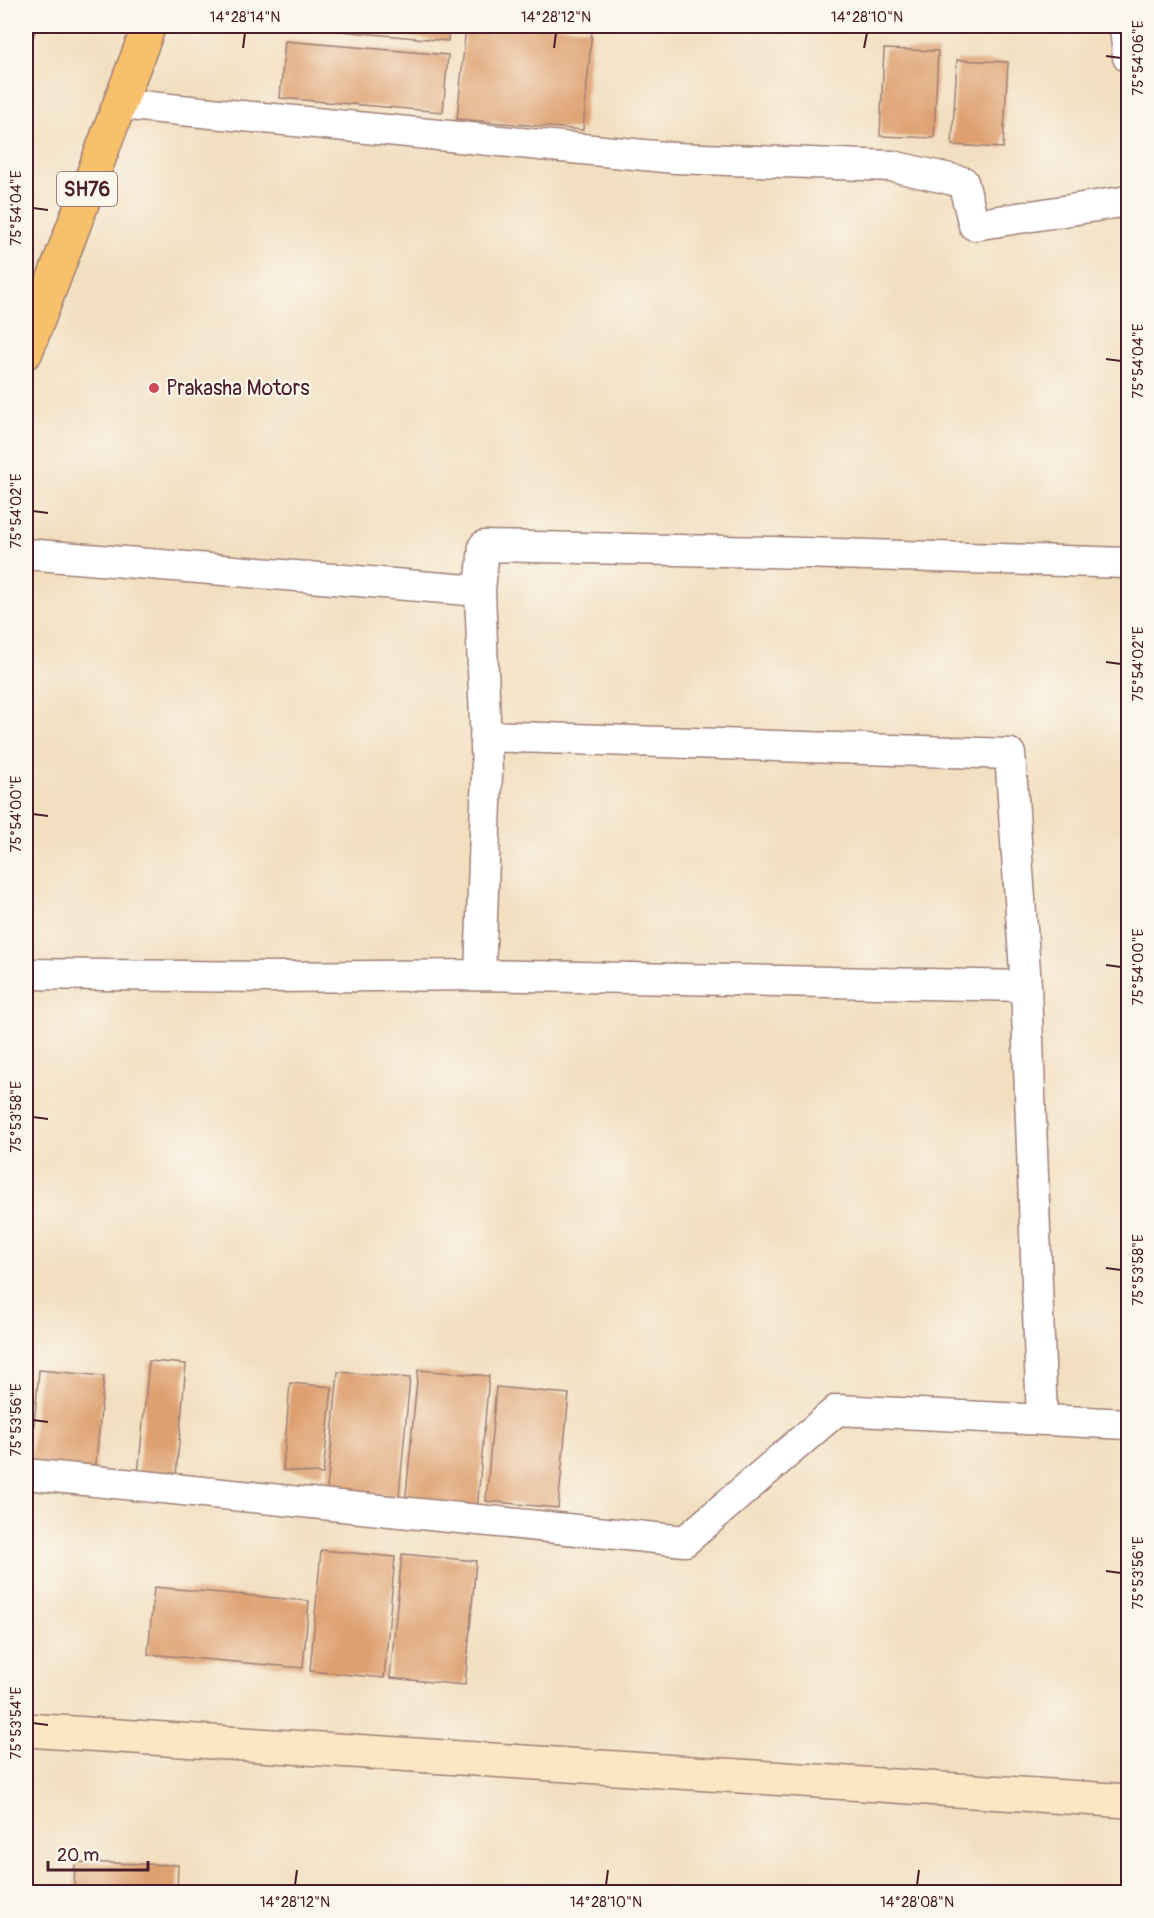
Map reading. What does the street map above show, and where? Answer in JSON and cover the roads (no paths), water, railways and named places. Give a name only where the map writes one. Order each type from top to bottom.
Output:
[{"type":"main road","name":"SH76","points":[[26,352],[149,26]]},
{"type":"street","points":[[1125,26],[1128,57]]},
{"type":"street","points":[[119,104],[675,158],[892,166],[963,182],[974,225],[1128,201]]},
{"type":"street","points":[[480,975],[488,773],[480,591],[484,546],[1128,563]]},
{"type":"street","points":[[26,554],[480,591]]},
{"type":"street","points":[[485,736],[1010,754],[1026,986],[1042,1420]]},
{"type":"street","points":[[26,974],[273,977],[480,975],[1026,986]]},
{"type":"street","points":[[26,1474],[685,1541],[837,1410],[1128,1424]]},
{"type":"street","points":[[26,1730],[1128,1801]]},
{"type":"place","name":"Prakasha Motors","points":[[154,388]]}]
